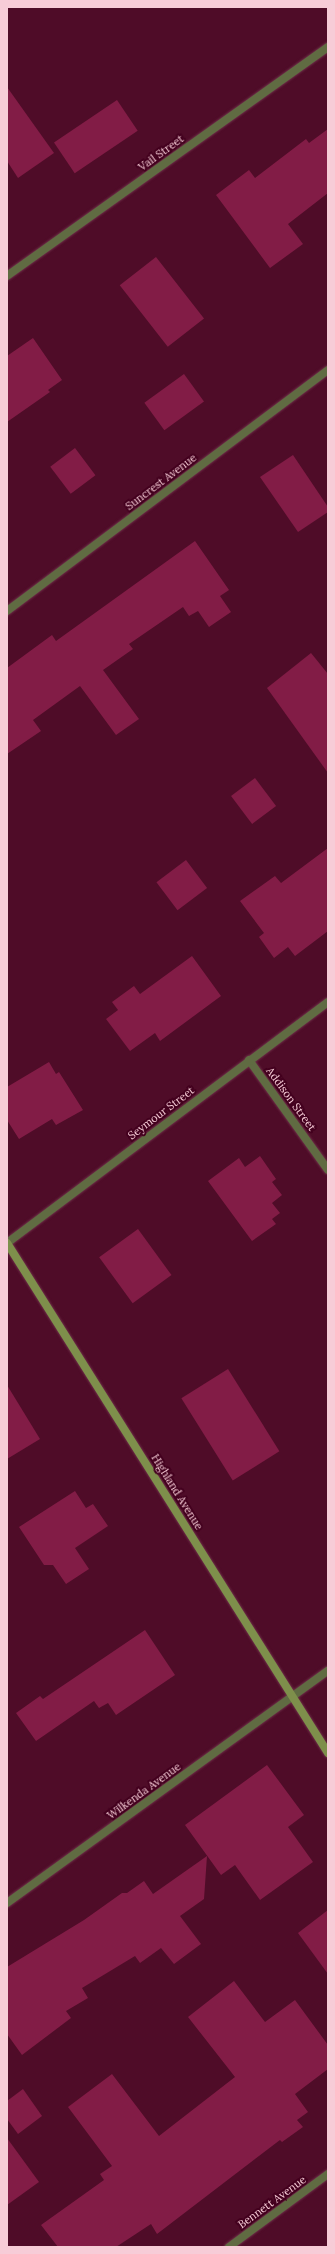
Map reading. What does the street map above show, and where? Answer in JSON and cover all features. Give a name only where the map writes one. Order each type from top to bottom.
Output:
[{"type":"main road","name":"Highland Avenue","points":[[7,1243],[328,1753]]},
{"type":"street","name":"Vail Street","points":[[7,276],[328,47]]},
{"type":"street","name":"Suncrest Avenue","points":[[7,611],[328,370]]},
{"type":"street","name":"Seymour Street","points":[[7,1243],[328,1002]]},
{"type":"street","name":"Addison Street","points":[[250,1060],[328,1170]]},
{"type":"street","name":"Wilkenda Avenue","points":[[7,1903],[328,1671]]},
{"type":"street","name":"Bennett Avenue","points":[[229,2247],[328,2174]]},
{"type":"building","points":[[7,87],[54,153],[18,178],[7,161]]},
{"type":"building","points":[[117,100],[138,131],[75,173],[54,142]]},
{"type":"building","points":[[328,129],[328,193],[288,224],[303,244],[270,268],[216,195],[249,170],[255,178],[306,139],[309,143]]},
{"type":"building","points":[[156,257],[204,318],[168,347],[120,285]]},
{"type":"building","points":[[33,338],[62,380],[48,390],[50,392],[7,422],[7,356]]},
{"type":"building","points":[[184,374],[204,402],[164,430],[144,403]]},
{"type":"building","points":[[75,448],[95,475],[71,494],[50,467]]},
{"type":"building","points":[[293,455],[328,507],[328,512],[298,532],[260,477]]},
{"type":"building","points":[[195,541],[229,590],[220,596],[231,612],[209,627],[198,611],[189,616],[183,607],[129,644],[133,649],[103,670],[139,719],[116,735],[80,686],[33,720],[41,731],[7,754],[7,668],[52,635],[56,641]]},
{"type":"building","points":[[311,653],[328,674],[328,773],[267,688]]},
{"type":"building","points":[[255,778],[276,806],[252,824],[231,796]]},
{"type":"building","points":[[328,848],[328,931],[295,956],[288,947],[274,958],[259,937],[264,933],[240,901],[275,876],[281,883]]},
{"type":"building","points":[[186,860],[207,888],[178,910],[156,882]]},
{"type":"building","points":[[192,956],[221,996],[160,1041],[155,1033],[130,1051],[106,1019],[118,1010],[112,1002],[134,986],[140,994]]},
{"type":"building","points":[[49,1062],[56,1074],[59,1072],[83,1110],[56,1125],[52,1119],[19,1139],[7,1120],[7,1087]]},
{"type":"building","points":[[260,1156],[276,1179],[272,1182],[282,1195],[272,1203],[280,1213],[272,1219],[276,1224],[252,1241],[208,1181],[239,1158],[245,1167]]},
{"type":"building","points":[[138,1229],[172,1275],[133,1303],[99,1257]]},
{"type":"building","points":[[228,1369],[279,1451],[233,1480],[181,1398]]},
{"type":"building","points":[[7,1385],[40,1439],[7,1459]]},
{"type":"building","points":[[75,1491],[86,1508],[93,1504],[108,1526],[75,1548],[89,1569],[66,1584],[53,1565],[44,1565],[19,1527]]},
{"type":"building","points":[[145,1630],[175,1675],[116,1715],[108,1703],[99,1708],[94,1701],[36,1741],[16,1713],[40,1696],[43,1699]]},
{"type":"building","points":[[267,1765],[304,1815],[288,1827],[313,1862],[260,1900],[235,1865],[221,1875],[185,1825]]},
{"type":"building","points":[[207,1856],[204,1899],[180,1916],[201,1944],[174,1964],[161,1948],[140,1963],[135,1956],[82,1988],[88,1998],[66,2011],[71,2018],[22,2055],[7,2034],[7,1967],[84,1920],[122,1893],[127,1893],[144,1881],[153,1894]]},
{"type":"building","points":[[328,1910],[328,1974],[298,1933]]},
{"type":"building","points":[[234,1981],[265,2022],[295,2000],[328,2045],[328,2069],[295,2094],[308,2112],[297,2120],[303,2127],[282,2142],[280,2140],[157,2234],[151,2224],[116,2247],[58,2247],[41,2225],[104,2180],[100,2174],[112,2166],[68,2107],[112,2074],[159,2136],[235,2077],[188,2017]]},
{"type":"building","points":[[23,2089],[42,2116],[18,2134],[7,2119],[7,2101]]},
{"type":"building","points":[[7,2138],[39,2182],[7,2205]]}]
